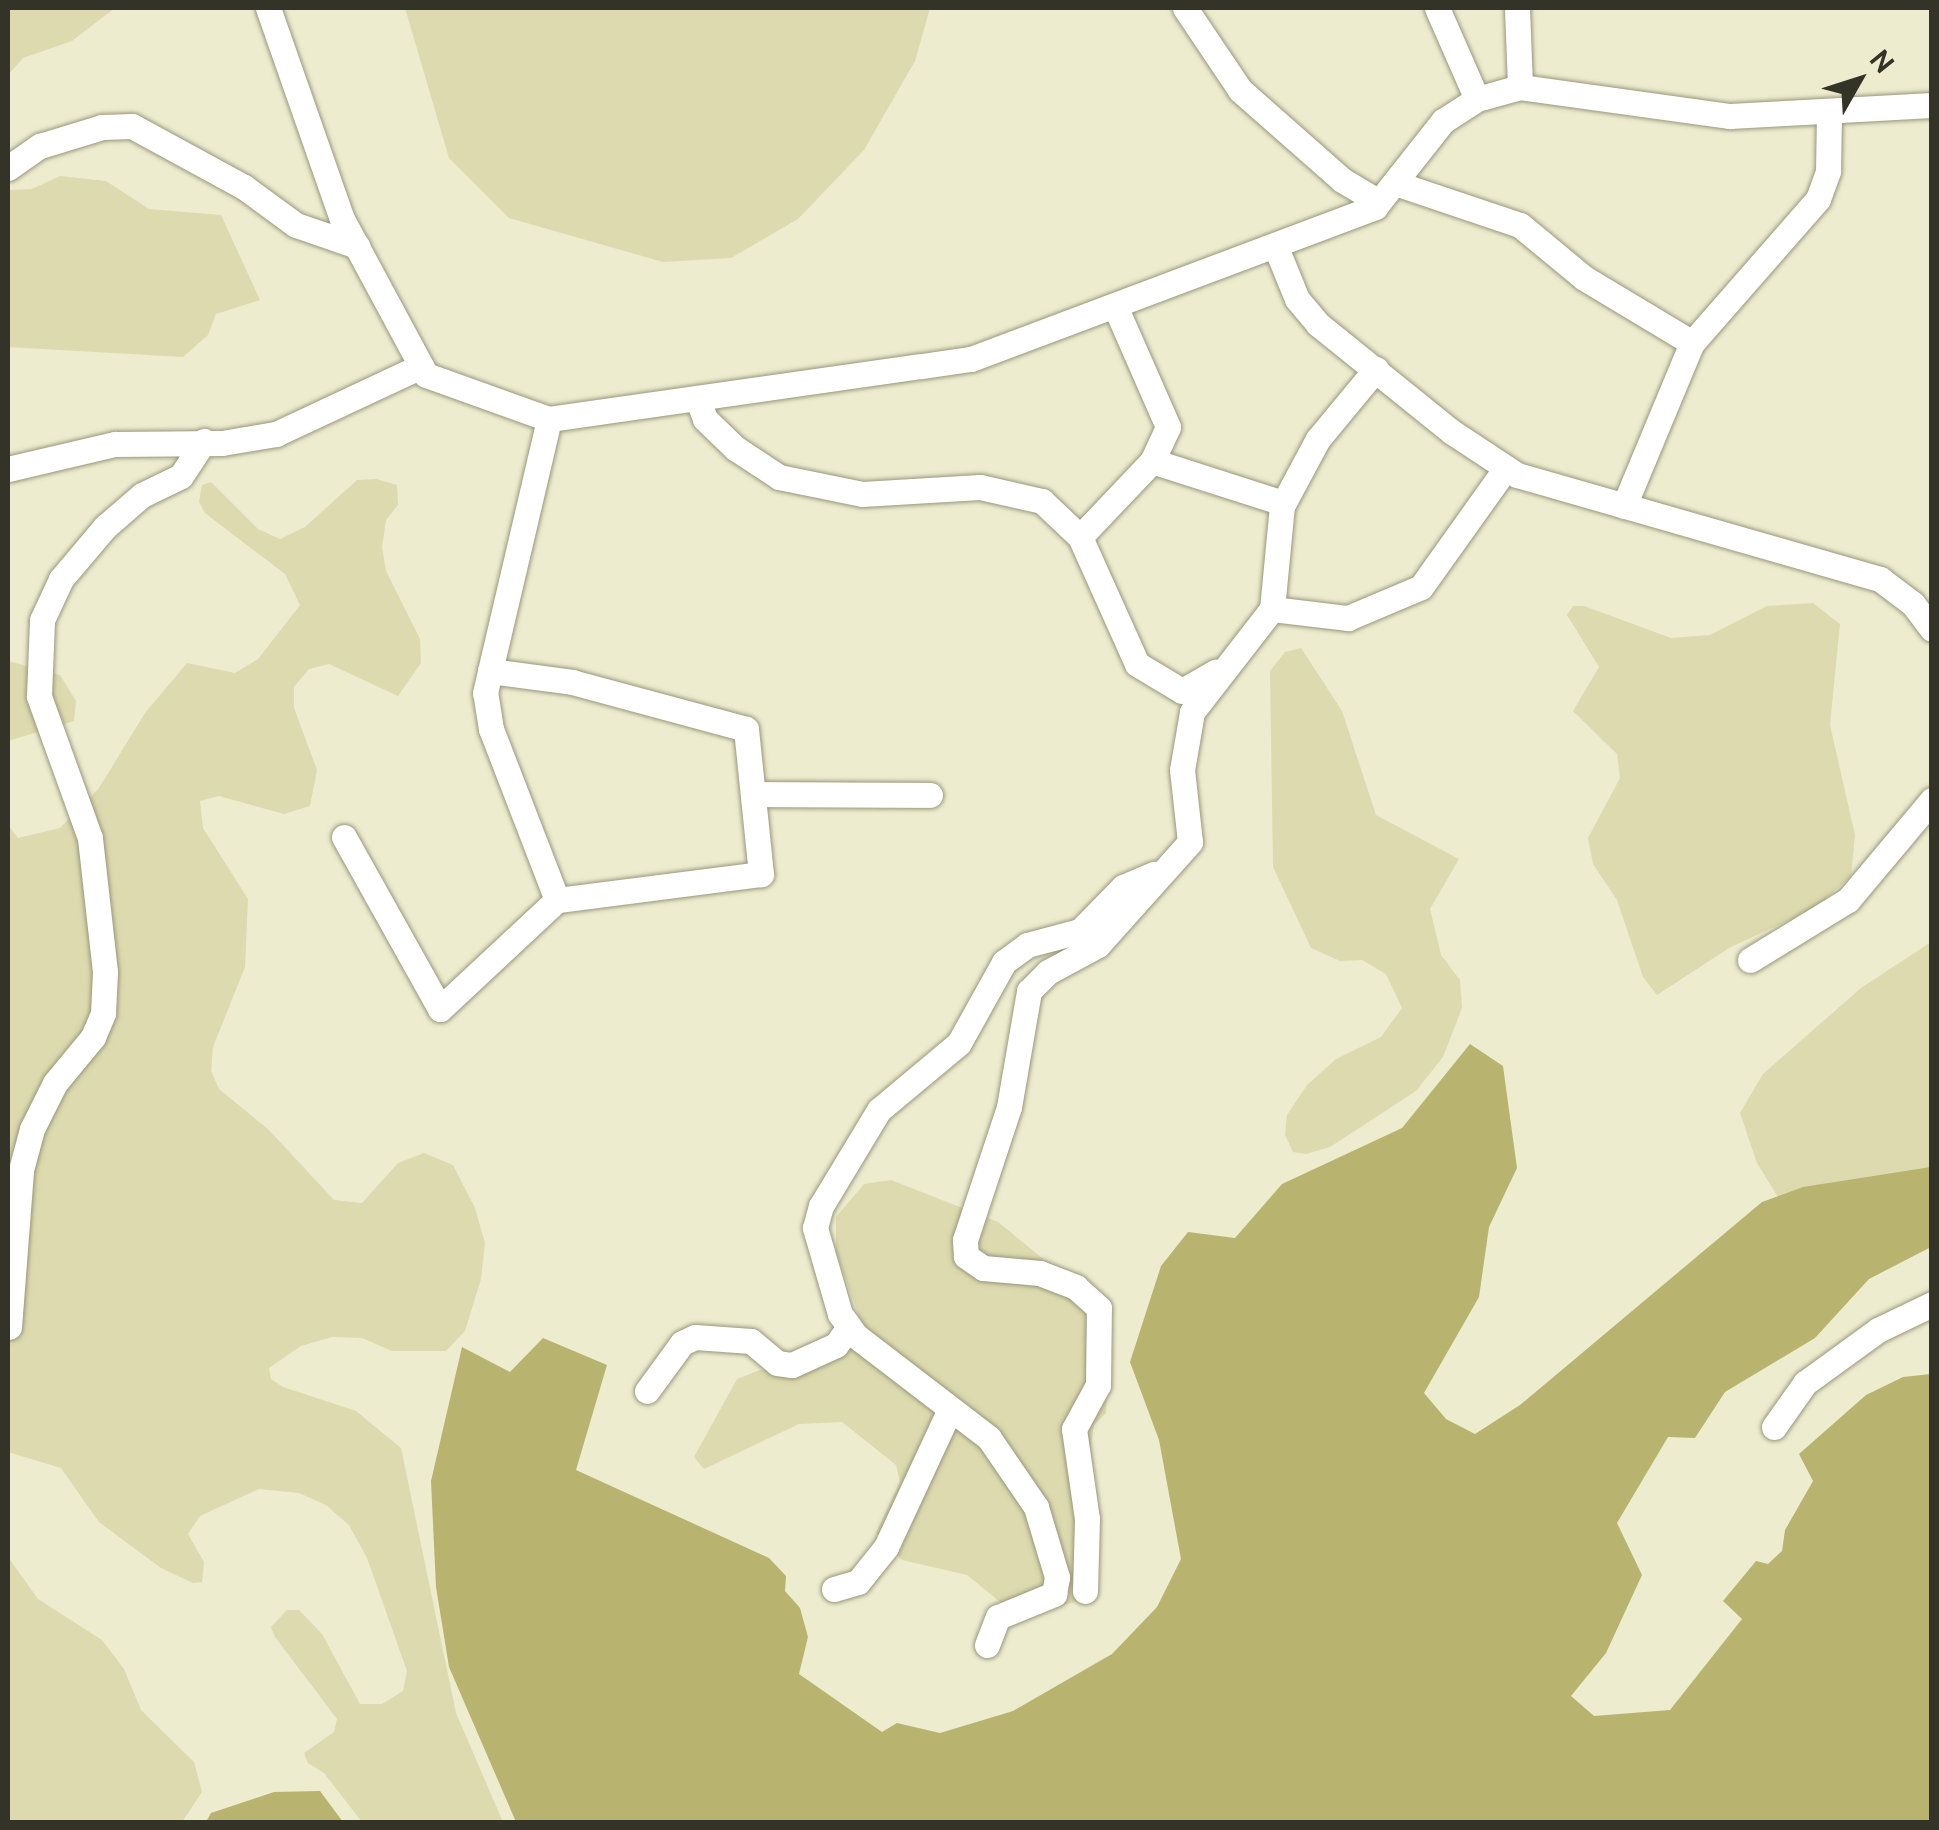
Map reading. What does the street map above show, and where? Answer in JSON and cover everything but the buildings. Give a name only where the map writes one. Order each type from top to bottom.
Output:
[{"type":"street","points":[[268,8],[356,246],[426,375],[549,419],[700,402],[971,359],[1275,245],[1387,193],[1443,122],[1478,99],[1520,87],[1730,116],[1829,114],[1932,105]]},
{"type":"street","points":[[1185,8],[1240,90],[1342,180],[1520,225],[1584,278],[1692,343]]},
{"type":"street","points":[[1437,8],[1478,99]]},
{"type":"street","points":[[1517,8],[1520,87]]},
{"type":"street","points":[[1624,506],[1692,343],[1818,199],[1828,171],[1829,114]]},
{"type":"street","points":[[8,168],[40,146],[102,127],[132,126],[216,170],[296,226],[356,246]]},
{"type":"street","points":[[1275,245],[1297,298],[1376,369],[1506,468],[1880,579],[1914,604],[1932,630]]},
{"type":"street","points":[[1080,536],[1152,461],[1168,427],[1115,306]]},
{"type":"street","points":[[8,469],[116,444],[204,442],[276,434],[421,366]]},
{"type":"street","points":[[1086,1591],[1087,1519],[1074,1429],[1098,1385],[1100,1308],[1076,1287],[1040,1274],[983,1268],[966,1256],[965,1240],[1009,1106],[1029,991],[1048,972],[1098,945],[1190,842],[1182,770],[1192,712],[1272,609],[1283,503],[1318,439],[1376,369]]},
{"type":"street","points":[[700,402],[705,418],[735,448],[779,477],[862,494],[1011,489],[1064,516],[1080,536],[1116,628],[1152,679],[1182,691],[1227,665]]},
{"type":"street","points":[[549,419],[485,692],[491,729],[557,900]]},
{"type":"street","points":[[9,1327],[22,1170],[32,1128],[55,1083],[94,1037],[105,972],[90,838],[39,696],[42,620],[61,579],[105,526],[142,495],[180,476],[204,442]]},
{"type":"street","points":[[1152,461],[1283,503]]},
{"type":"street","points":[[1272,609],[1348,618],[1421,586],[1506,468]]},
{"type":"street","points":[[344,836],[432,1004],[440,1009],[557,900],[761,874],[746,729],[572,682],[490,671]]},
{"type":"street","points":[[752,794],[930,795]]},
{"type":"street","points":[[1750,960],[1848,900],[1886,862],[1932,800]]},
{"type":"street","points":[[986,1645],[991,1622],[1054,1594],[1057,1577],[1025,1484],[989,1438],[850,1327],[815,1228],[821,1206],[879,1110],[959,1043],[1016,950],[1080,930],[1123,887],[1164,871]]},
{"type":"street","points":[[1774,1427],[1817,1374],[1878,1330],[1932,1304]]},
{"type":"street","points":[[647,1391],[682,1343],[694,1337],[751,1341],[778,1362],[792,1364],[836,1345],[850,1327]]},
{"type":"street","points":[[834,1589],[858,1582],[886,1547],[950,1409]]},
{"type":"shaded area","points":[[8,8],[115,8],[72,41],[23,58],[8,75]]},
{"type":"shaded area","points":[[405,8],[930,8],[915,61],[864,150],[798,219],[731,258],[663,262],[509,218],[449,158]]},
{"type":"shaded area","points":[[60,176],[106,181],[149,209],[221,215],[260,300],[216,314],[208,335],[183,357],[8,347],[8,190],[32,189]]},
{"type":"shaded area","points":[[376,479],[397,485],[398,505],[386,520],[382,547],[386,571],[420,639],[421,663],[398,696],[329,664],[309,669],[294,687],[294,708],[317,770],[310,806],[284,814],[219,796],[200,801],[203,828],[248,899],[245,967],[213,1047],[211,1071],[219,1089],[269,1130],[334,1200],[362,1203],[398,1163],[424,1153],[453,1165],[475,1208],[485,1243],[481,1279],[465,1331],[446,1351],[392,1351],[362,1338],[332,1337],[301,1346],[269,1368],[271,1379],[283,1387],[356,1411],[401,1448],[456,1713],[503,1822],[362,1822],[324,1773],[308,1763],[304,1753],[334,1732],[337,1719],[275,1637],[271,1627],[287,1610],[299,1610],[322,1634],[360,1704],[382,1704],[403,1691],[407,1671],[367,1558],[349,1525],[326,1505],[299,1493],[259,1489],[200,1516],[188,1534],[204,1562],[202,1582],[193,1583],[161,1568],[99,1522],[61,1468],[8,1452],[8,825],[18,838],[60,828],[99,788],[145,713],[187,663],[235,673],[258,659],[300,605],[285,574],[205,513],[199,502],[202,485],[211,482],[258,529],[280,539],[305,527],[357,480]]},
{"type":"shaded area","points":[[1813,603],[1840,624],[1830,725],[1855,835],[1851,876],[1815,908],[1729,948],[1657,995],[1643,977],[1617,900],[1593,864],[1588,838],[1620,778],[1617,754],[1573,711],[1599,667],[1567,615],[1573,606],[1584,606],[1671,638],[1710,635],[1767,606]]},
{"type":"shaded area","points":[[1301,648],[1342,711],[1376,815],[1459,859],[1430,909],[1441,955],[1460,980],[1462,1008],[1443,1057],[1416,1091],[1330,1147],[1306,1154],[1293,1152],[1285,1135],[1287,1115],[1307,1085],[1336,1059],[1381,1037],[1402,1008],[1386,974],[1362,960],[1340,961],[1311,948],[1273,867],[1270,671],[1285,652]]},
{"type":"shaded area","points":[[8,661],[60,675],[76,701],[74,721],[8,741]]},
{"type":"shaded area","points":[[1931,942],[1931,1241],[1792,1220],[1757,1163],[1740,1113],[1763,1074],[1861,988]]},
{"type":"shaded area","points":[[1470,1044],[1503,1066],[1517,1168],[1489,1227],[1479,1297],[1424,1393],[1446,1419],[1475,1434],[1520,1405],[1762,1202],[1803,1187],[1931,1167],[1931,1247],[1869,1279],[1815,1338],[1725,1392],[1695,1438],[1668,1437],[1617,1523],[1642,1575],[1606,1653],[1571,1696],[1594,1716],[1670,1710],[1742,1619],[1723,1601],[1756,1561],[1768,1564],[1782,1551],[1785,1530],[1813,1481],[1799,1454],[1866,1395],[1903,1377],[1931,1374],[1931,1822],[516,1822],[449,1667],[436,1587],[431,1481],[462,1347],[510,1372],[543,1338],[607,1365],[576,1470],[769,1558],[786,1576],[785,1591],[800,1608],[808,1637],[799,1674],[882,1732],[897,1723],[940,1733],[1013,1711],[1112,1654],[1157,1607],[1181,1559],[1159,1440],[1130,1362],[1161,1266],[1188,1232],[1235,1238],[1282,1184],[1402,1128]]},
{"type":"shaded area","points":[[891,1180],[998,1222],[1111,1314],[1106,1413],[1094,1425],[1089,1459],[1082,1600],[1020,1618],[967,1575],[902,1560],[876,1533],[900,1482],[896,1465],[842,1422],[799,1424],[704,1469],[694,1457],[737,1379],[760,1370],[824,1366],[864,1330],[836,1252],[836,1217],[864,1184]]},
{"type":"shaded area","points":[[8,1557],[38,1599],[102,1640],[124,1669],[141,1710],[194,1762],[202,1792],[182,1822],[8,1822]]},
{"type":"shaded area","points":[[320,1791],[343,1822],[206,1822],[211,1813],[274,1792]]}]
